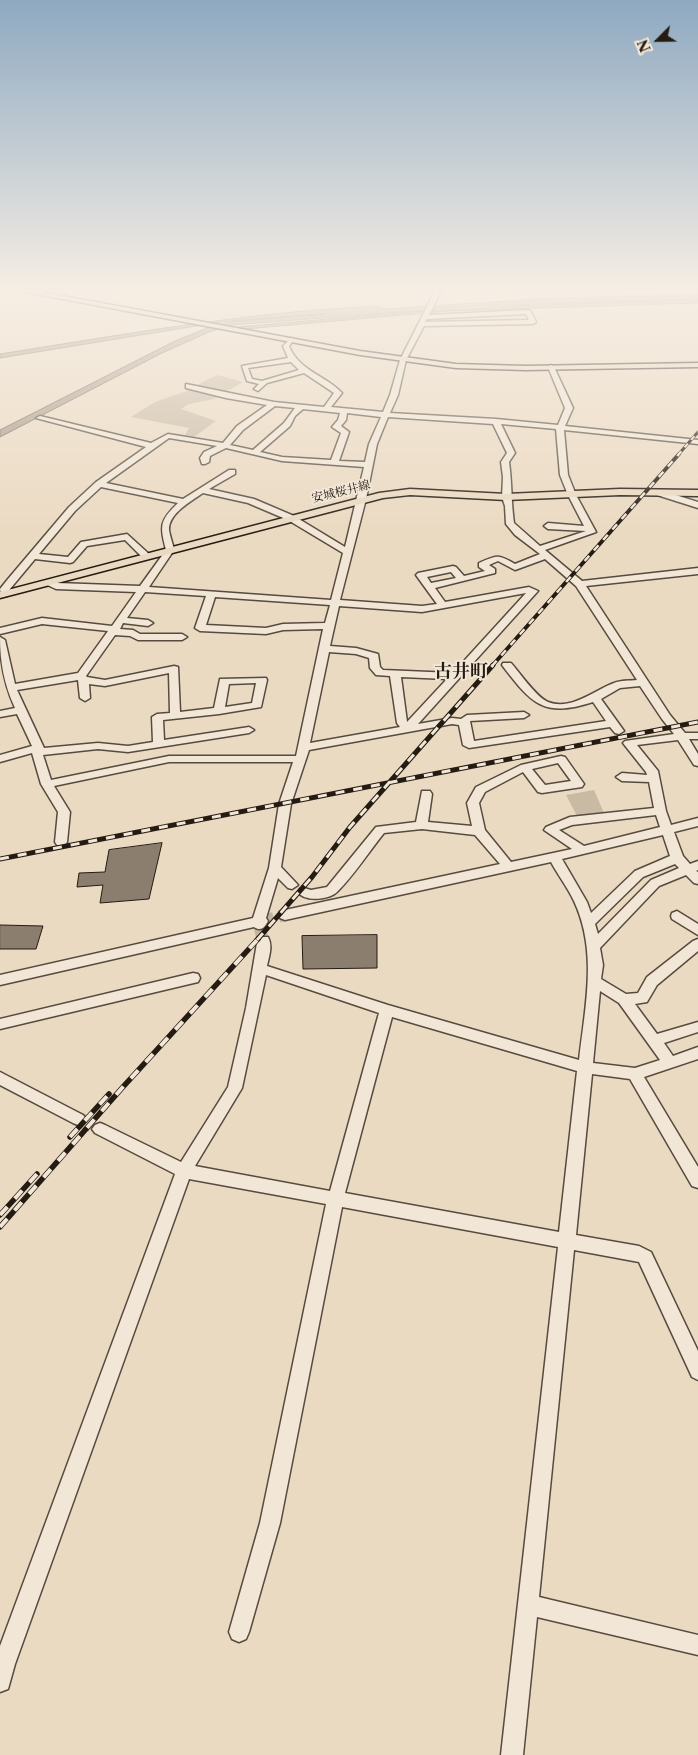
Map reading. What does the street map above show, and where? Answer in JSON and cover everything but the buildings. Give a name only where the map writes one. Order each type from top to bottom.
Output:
[{"type":"main road","name":"安城桜井線","points":[[2,595],[383,494],[410,492],[506,497],[572,494],[698,493]]},
{"type":"street","points":[[246,373],[249,380],[263,383]]},
{"type":"street","points":[[248,398],[263,383],[283,375],[301,373]]},
{"type":"street","points":[[310,373],[320,378],[338,393],[326,409]]},
{"type":"street","points":[[0,980],[260,922],[276,868],[285,804],[304,748],[329,626],[362,499],[373,444],[380,423],[386,416],[394,395],[400,373]]},
{"type":"street","points":[[554,373],[569,408],[560,428],[564,475],[591,529]]},
{"type":"street","points":[[190,386],[226,396],[344,412],[386,416],[496,421],[698,442]]},
{"type":"street","points":[[205,462],[204,458],[207,454],[224,446],[240,428],[274,404]]},
{"type":"street","points":[[254,453],[268,442],[301,406]]},
{"type":"street","points":[[334,463],[345,432],[336,427],[342,420],[344,412]]},
{"type":"street","points":[[40,418],[152,446]]},
{"type":"street","points":[[496,421],[512,454],[505,462],[508,477],[506,497],[509,506],[510,524],[580,584],[698,763]]},
{"type":"street","points":[[2,595],[5,588],[72,509],[99,484],[168,436],[282,459],[369,465]]},
{"type":"street","points":[[85,698],[82,678],[170,550],[165,528],[168,521],[184,502],[232,472]]},
{"type":"street","points":[[99,484],[184,502]]},
{"type":"street","points":[[202,490],[251,501],[291,518],[348,553]]},
{"type":"street","points":[[660,493],[698,505]]},
{"type":"street","points":[[548,526],[591,529]]},
{"type":"street","points":[[442,606],[421,575],[453,569],[461,578],[480,576],[492,571],[482,565],[498,558],[515,567],[543,552],[592,532],[591,529]]},
{"type":"street","points":[[33,556],[70,560],[84,544],[127,537],[146,556]]},
{"type":"street","points":[[580,584],[698,571]]},
{"type":"street","points":[[48,583],[56,586],[144,589],[422,609],[529,590],[533,591],[407,729]]},
{"type":"street","points":[[211,594],[200,628],[266,630],[283,627],[329,626]]},
{"type":"street","points":[[122,620],[148,623]]},
{"type":"street","points":[[0,630],[42,621],[133,633],[138,637],[182,637]]},
{"type":"street","points":[[0,640],[11,688],[22,710],[47,784],[64,812],[61,842]]},
{"type":"street","points":[[324,649],[356,651],[374,656],[375,668],[380,673],[454,676]]},
{"type":"street","points":[[507,665],[543,704],[558,706],[584,702],[617,685],[644,682]]},
{"type":"street","points":[[11,688],[82,678],[105,683],[174,669],[175,716]]},
{"type":"street","points":[[395,674],[402,723],[407,729]]},
{"type":"street","points":[[159,742],[156,717],[219,711],[257,705],[262,680],[224,681],[219,711]]},
{"type":"street","points":[[464,722],[469,745],[616,727],[595,698]]},
{"type":"street","points":[[0,714],[22,710]]},
{"type":"street","points":[[464,722],[467,718],[524,714]]},
{"type":"street","points":[[304,748],[452,721],[464,722]]},
{"type":"street","points":[[0,759],[37,750],[98,746],[128,749],[159,742],[249,730]]},
{"type":"street","points":[[698,736],[680,736],[629,743],[652,770],[660,811],[676,858],[693,868],[698,880]]},
{"type":"street","points":[[47,784],[169,758],[300,759]]},
{"type":"street","points":[[508,866],[479,830],[474,803],[480,790],[524,767]]},
{"type":"street","points":[[622,777],[653,779]]},
{"type":"street","points":[[422,825],[426,794]]},
{"type":"street","points":[[581,849],[550,830],[570,822],[660,811]]},
{"type":"street","points":[[285,916],[554,857],[698,822]]},
{"type":"street","points":[[304,892],[310,895],[331,891],[380,830],[422,825],[479,830]]},
{"type":"street","points":[[512,1755],[583,1067],[596,965],[588,923],[581,902],[554,857]]},
{"type":"street","points":[[588,923],[639,874],[676,858]]},
{"type":"street","points":[[276,868],[292,885]]},
{"type":"street","points":[[593,947],[656,883],[693,868]]},
{"type":"street","points":[[677,916],[698,930]]},
{"type":"street","points":[[1,1670],[184,1171],[235,1088],[253,1008],[264,945],[263,940]]},
{"type":"street","points":[[624,999],[642,998],[652,981],[698,944]]},
{"type":"street","points":[[259,968],[387,1010],[583,1067],[635,1074],[698,1053]]},
{"type":"street","points":[[0,1024],[193,978]]},
{"type":"street","points":[[594,981],[624,999],[669,1062]]},
{"type":"street","points":[[239,1632],[270,1523],[335,1200],[387,1010]]},
{"type":"street","points":[[654,1041],[698,1027]]},
{"type":"street","points":[[635,1074],[693,1161],[698,1180]]},
{"type":"street","points":[[0,1078],[78,1118]]},
{"type":"street","points":[[100,1129],[184,1171],[639,1254],[646,1257],[698,1371]]},
{"type":"street","points":[[528,1605],[698,1645]]},
{"type":"shaded area","points":[[112,373],[124,373],[0,437],[0,430]]},
{"type":"shaded area","points":[[218,375],[243,382],[214,399],[189,404],[181,409],[216,421],[194,437],[185,435],[189,428],[131,417],[155,402],[190,390]]},
{"type":"shaded area","points":[[594,790],[604,813],[577,816],[566,795]]},
{"type":"tunnel","points":[[262,921],[285,915]]},
{"type":"tunnel","points":[[259,925],[263,940]]},
{"type":"tunnel","points":[[78,1119],[100,1129]]},
{"type":"railway","points":[[678,455],[698,432]]},
{"type":"railway","points":[[492,666],[679,454]]},
{"type":"railway","points":[[389,783],[493,665]]},
{"type":"railway","points":[[389,783],[698,722]]},
{"type":"railway","points":[[0,859],[389,783]]},
{"type":"railway","points":[[257,940],[312,877],[350,827],[389,783]]},
{"type":"railway","points":[[0,1227],[122,1088],[258,939]]},
{"type":"railway","points":[[70,1137],[109,1094]]},
{"type":"railway","points":[[0,1215],[37,1174]]},
{"type":"district","name":"古井町","points":[[461,672]]}]
